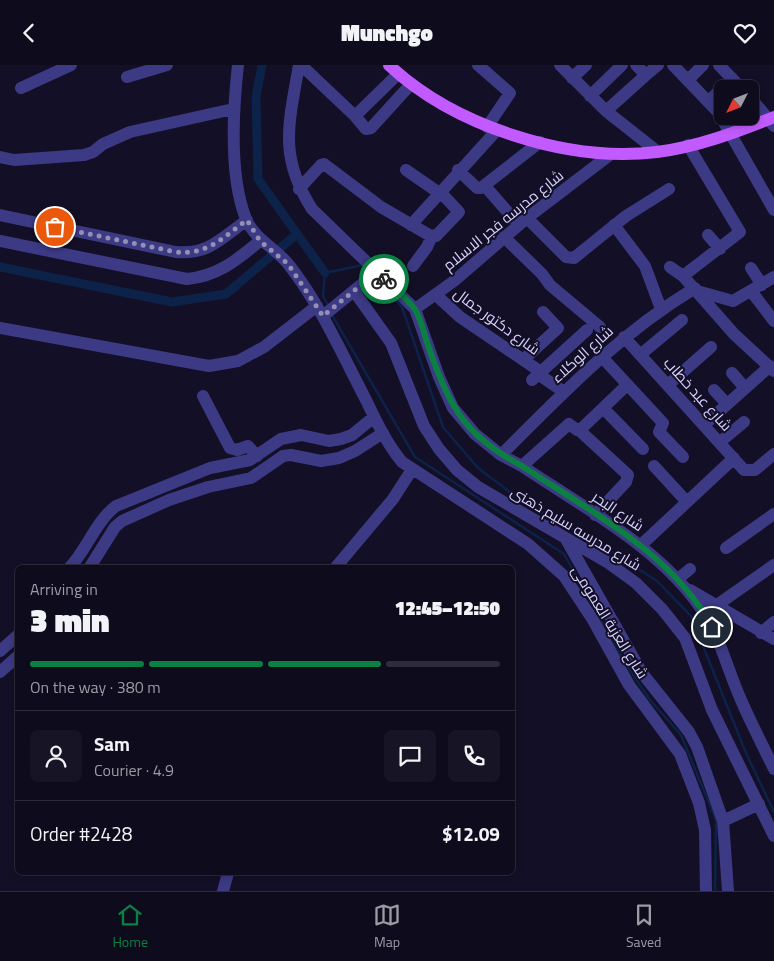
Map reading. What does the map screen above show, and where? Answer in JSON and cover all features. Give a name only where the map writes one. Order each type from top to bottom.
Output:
[{"type":"main road","points":[[393,68],[410,84],[434,101],[492,129],[540,142],[611,154],[658,152],[773,120]]},
{"type":"street","points":[[21,88],[71,65]]},
{"type":"street","points":[[127,77],[167,65]]},
{"type":"street","points":[[0,241],[187,279],[213,275],[226,268],[260,241],[247,220],[238,183],[233,109],[238,65]]},
{"type":"street","points":[[300,65],[369,129],[410,84]]},
{"type":"street","points":[[300,65],[288,144],[291,167],[299,189],[312,209],[415,309]]},
{"type":"street","points":[[411,225],[492,129],[510,93],[478,65]]},
{"type":"street","points":[[560,65],[606,111],[658,152]]},
{"type":"street","points":[[572,78],[586,65]]},
{"type":"street","points":[[590,96],[622,65]]},
{"type":"street","points":[[636,65],[646,75]]},
{"type":"street","points":[[606,111],[658,65]]},
{"type":"street","points":[[673,65],[709,101],[730,133],[774,210]]},
{"type":"street","points":[[688,80],[703,65]]},
{"type":"street","points":[[709,101],[732,78],[719,65]]},
{"type":"street","points":[[355,116],[393,68]]},
{"type":"street","points":[[759,106],[773,120]]},
{"type":"street","points":[[0,157],[14,160],[84,155],[130,132],[233,109]]},
{"type":"street","points":[[458,170],[477,188],[485,186],[540,142]]},
{"type":"street","points":[[684,276],[738,235],[740,230],[688,145]]},
{"type":"street","name":"شارع مدرسه فجر الاسلام","points":[[415,309],[466,272],[523,221],[611,154]]},
{"type":"street","points":[[299,189],[321,165],[324,165],[336,171],[381,207],[432,236],[439,234],[459,214],[451,202],[406,170]]},
{"type":"street","points":[[485,186],[523,221],[570,259],[574,258],[614,225],[669,189]]},
{"type":"street","points":[[0,215],[176,252],[192,253],[211,246],[247,220]]},
{"type":"street","points":[[614,225],[645,266],[661,309]]},
{"type":"street","points":[[708,235],[720,249]]},
{"type":"street","points":[[413,266],[427,247],[432,236]]},
{"type":"street","points":[[504,237],[542,273],[550,285],[600,327]]},
{"type":"street","name":"شارع العزبة العمومى","points":[[260,241],[288,264],[321,312],[394,453],[411,471],[528,544],[564,576],[593,620],[629,685],[680,754],[699,803],[704,830],[706,891]]},
{"type":"street","points":[[670,267],[684,276],[734,334],[772,369],[745,388],[704,425]]},
{"type":"street","points":[[751,267],[756,288],[774,321]]},
{"type":"street","points":[[0,327],[208,365],[238,361],[349,295],[375,270]]},
{"type":"street","points":[[696,290],[729,301],[774,277]]},
{"type":"street","name":"شارع الوكلاء","points":[[501,455],[601,356],[661,309],[696,290]]},
{"type":"street","name":"شارع مدرسه سليم ذهنى","points":[[349,295],[391,343],[424,426],[438,449],[457,469],[478,487],[567,541],[607,562],[636,583],[662,609],[684,638],[712,710],[774,836]]},
{"type":"street","name":"شارع دكتور جمال","points":[[436,295],[460,317],[523,360],[537,375],[564,392]]},
{"type":"street","name":"شارع البحر","points":[[415,309],[439,377],[453,408],[475,434],[501,455],[522,466],[640,546],[682,584],[704,613],[719,641],[740,699],[774,769]]},
{"type":"street","points":[[523,360],[558,328],[543,312]]},
{"type":"street","points":[[640,355],[682,320]]},
{"type":"street","points":[[537,375],[587,329]]},
{"type":"street","name":"شارع عبد خطاب","points":[[624,337],[748,471],[755,470],[774,455]]},
{"type":"street","points":[[669,384],[711,347]]},
{"type":"street","points":[[601,356],[663,423],[659,432],[683,457]]},
{"type":"street","points":[[732,373],[745,388]]},
{"type":"street","points":[[579,430],[627,385]]},
{"type":"street","points":[[714,389],[728,404]]},
{"type":"street","points":[[203,396],[230,448],[237,450],[248,446],[258,456]]},
{"type":"street","points":[[603,408],[643,449]]},
{"type":"street","points":[[72,565],[79,558],[104,517],[116,506],[210,468],[239,463],[258,456],[281,439],[292,435],[329,441],[341,439],[352,435],[374,417]]},
{"type":"street","points":[[720,442],[744,422]]},
{"type":"street","points":[[522,466],[569,424],[579,430],[628,475],[626,482],[595,515]]},
{"type":"street","points":[[91,565],[115,527],[122,521],[169,500],[208,487],[251,478],[283,456],[291,455],[321,461],[340,458],[356,451],[383,433]]},
{"type":"street","points":[[640,546],[734,458]]},
{"type":"street","points":[[654,466],[687,502]]},
{"type":"street","points":[[338,565],[393,499],[411,471]]},
{"type":"street","points":[[726,548],[774,514]]},
{"type":"street","points":[[567,541],[642,673],[689,732],[697,747],[723,821],[728,891]]},
{"type":"street","points":[[717,605],[774,565]]},
{"type":"street","points":[[690,569],[682,584],[761,633],[774,639]]},
{"type":"street","points":[[761,633],[774,622]]},
{"type":"street","points":[[0,651],[15,642]]},
{"type":"street","points":[[0,672],[15,659]]},
{"type":"street","points":[[723,821],[759,804]]},
{"type":"street","points":[[223,891],[227,875]]},
{"type":"waterway","points":[[262,65],[256,97],[258,179],[325,273]]},
{"type":"waterway","points":[[0,267],[172,302],[226,294],[297,234]]},
{"type":"waterway","points":[[329,307],[323,296],[325,273],[363,265]]},
{"type":"waterway","points":[[382,286],[402,307],[443,427],[478,468],[523,502],[598,543],[657,581],[691,616],[746,753],[774,812]]},
{"type":"waterway","points":[[332,315],[415,457],[564,554],[626,664],[650,700],[681,735],[716,820],[715,891]]},
{"type":"way so far","points":[[55,227],[176,252],[192,253],[200,252],[211,246],[247,220],[260,241],[288,264],[323,316],[361,285],[375,270],[384,279]]},
{"type":"route","points":[[384,279],[415,309],[439,377],[453,408],[475,434],[501,455],[522,466],[640,546],[664,565],[686,588],[712,627]]}]
